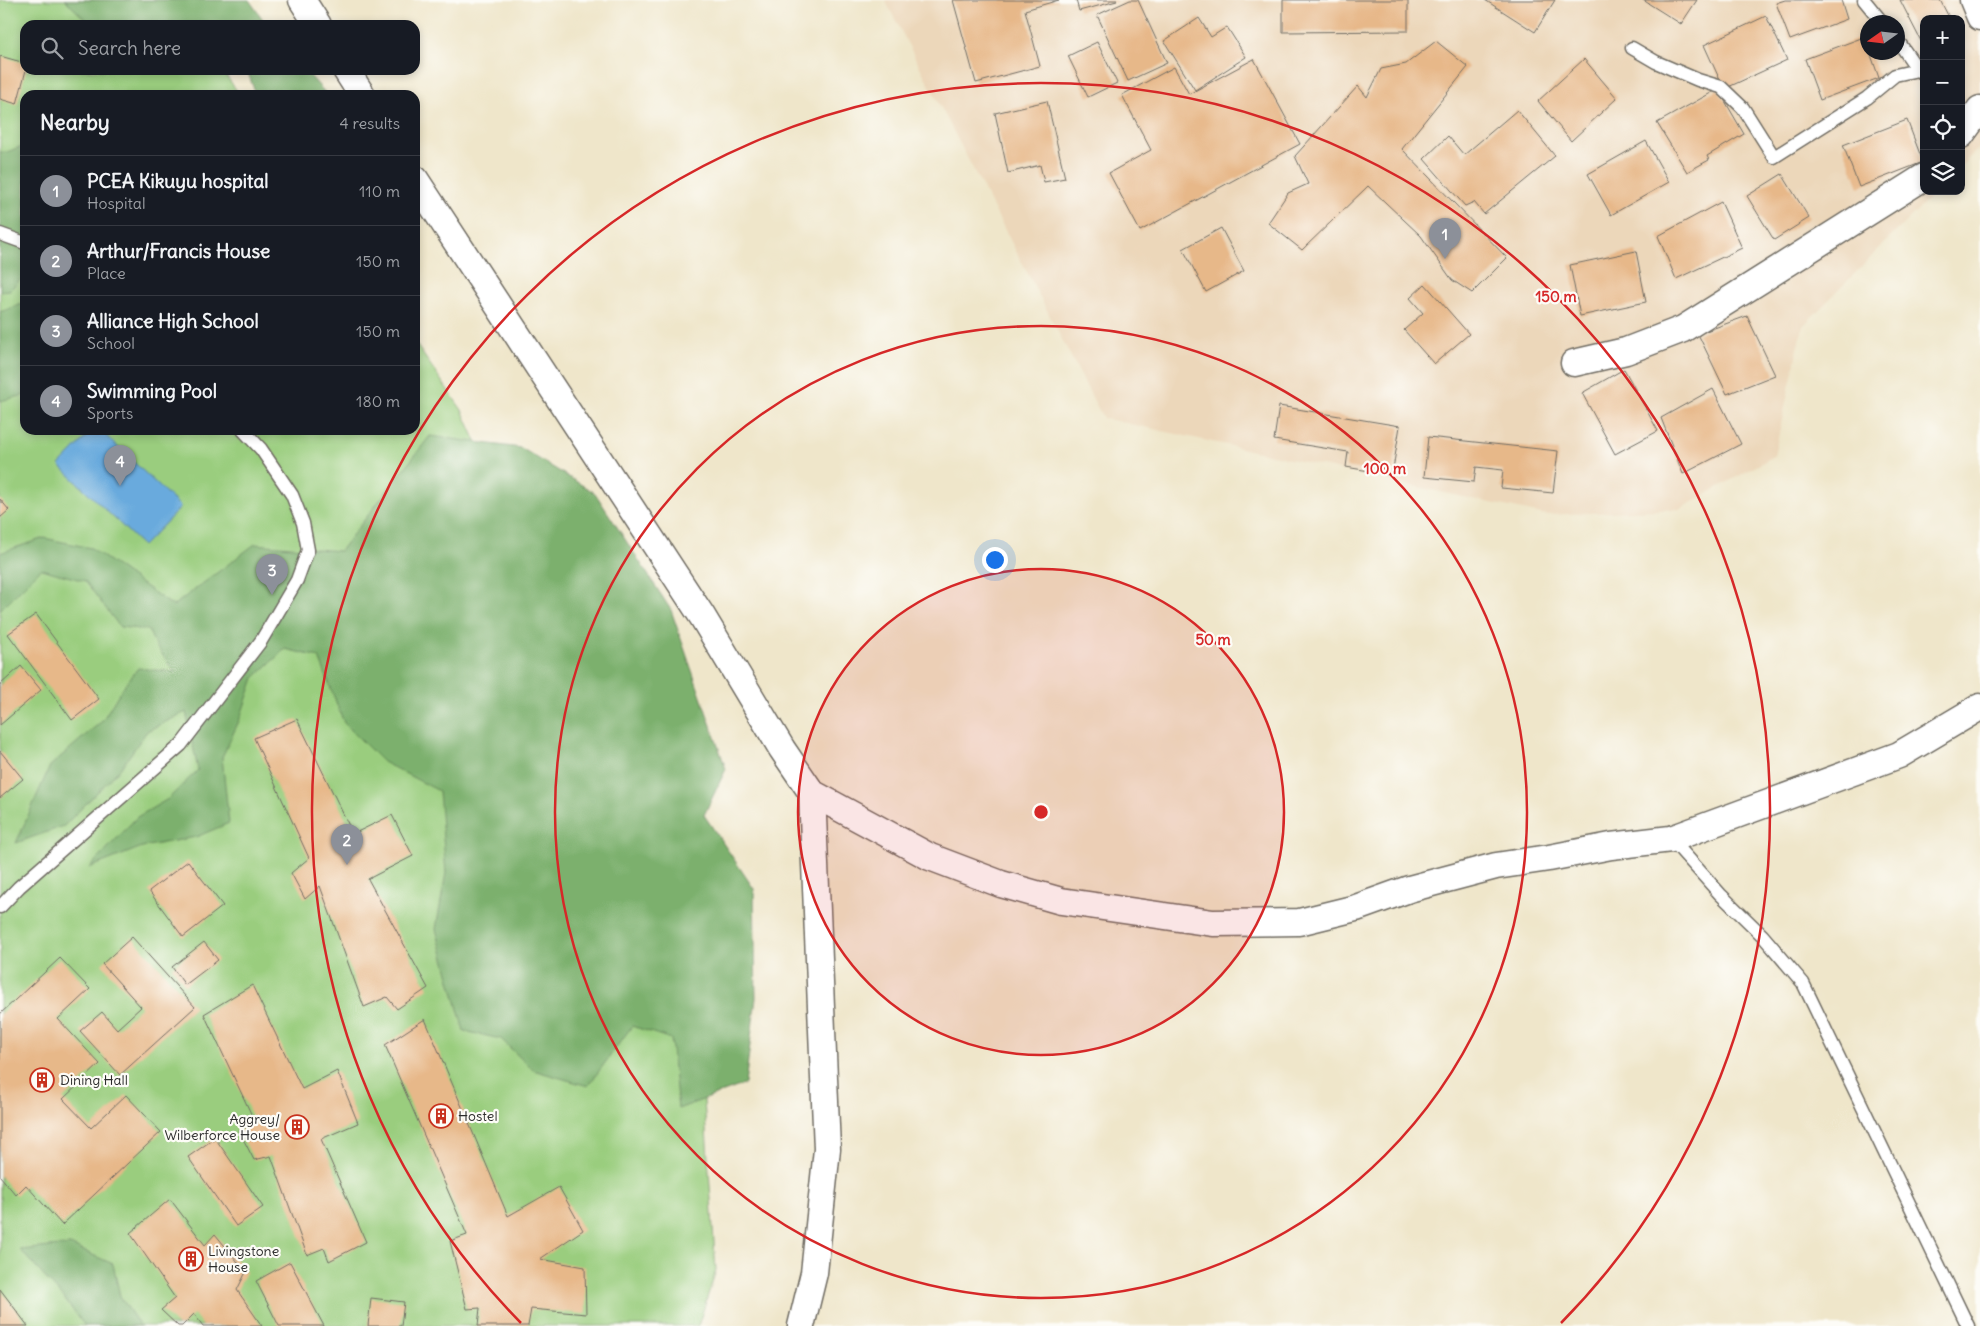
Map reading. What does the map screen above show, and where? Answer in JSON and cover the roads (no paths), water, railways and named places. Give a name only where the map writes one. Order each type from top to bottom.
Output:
[{"type":"street","points":[[302,0],[315,20]]},
{"type":"street","points":[[1973,0],[1980,16]]},
{"type":"street","points":[[349,75],[359,90]]},
{"type":"street","points":[[1574,363],[1626,351],[1683,329],[1920,180]]},
{"type":"street","points":[[420,187],[702,616],[782,749],[812,793],[930,857],[1001,884],[1062,901],[1213,923],[1299,922],[1356,908],[1409,889],[1496,866],[1671,838],[1899,755],[1980,707]]},
{"type":"street","points":[[801,1326],[814,1273],[827,1149],[812,793]]},
{"type":"lane","points":[[1864,0],[1876,15]]},
{"type":"lane","points":[[1632,48],[1656,62],[1698,80],[1721,87],[1743,108],[1774,157],[1867,98],[1895,75],[1920,72]]},
{"type":"lane","points":[[1905,50],[1920,71]]},
{"type":"lane","points":[[0,234],[20,241]]},
{"type":"lane","points":[[0,907],[20,887],[181,745],[261,641],[297,580],[308,550],[304,523],[292,494],[261,449],[248,435]]},
{"type":"lane","points":[[1671,838],[1720,894],[1762,935],[1803,983],[1968,1326]]},
{"type":"water","points":[[88,435],[105,435],[181,507],[143,546],[59,465]]},
{"type":"place","name":"PCEA Kikuyu hospital","points":[[1445,259]]},
{"type":"place","name":"Swimming Pool","points":[[120,486]]},
{"type":"place","name":"Alliance High School","points":[[272,595]]},
{"type":"place","name":"Arthur/Francis House","points":[[347,865]]},
{"type":"place","name":"Dining Hall","points":[[42,1080]]},
{"type":"place","name":"Hostel","points":[[441,1116]]},
{"type":"place","name":"Aggrey/ Wilberforce House","points":[[297,1127]]},
{"type":"place","name":"Livingstone House","points":[[191,1259]]}]
